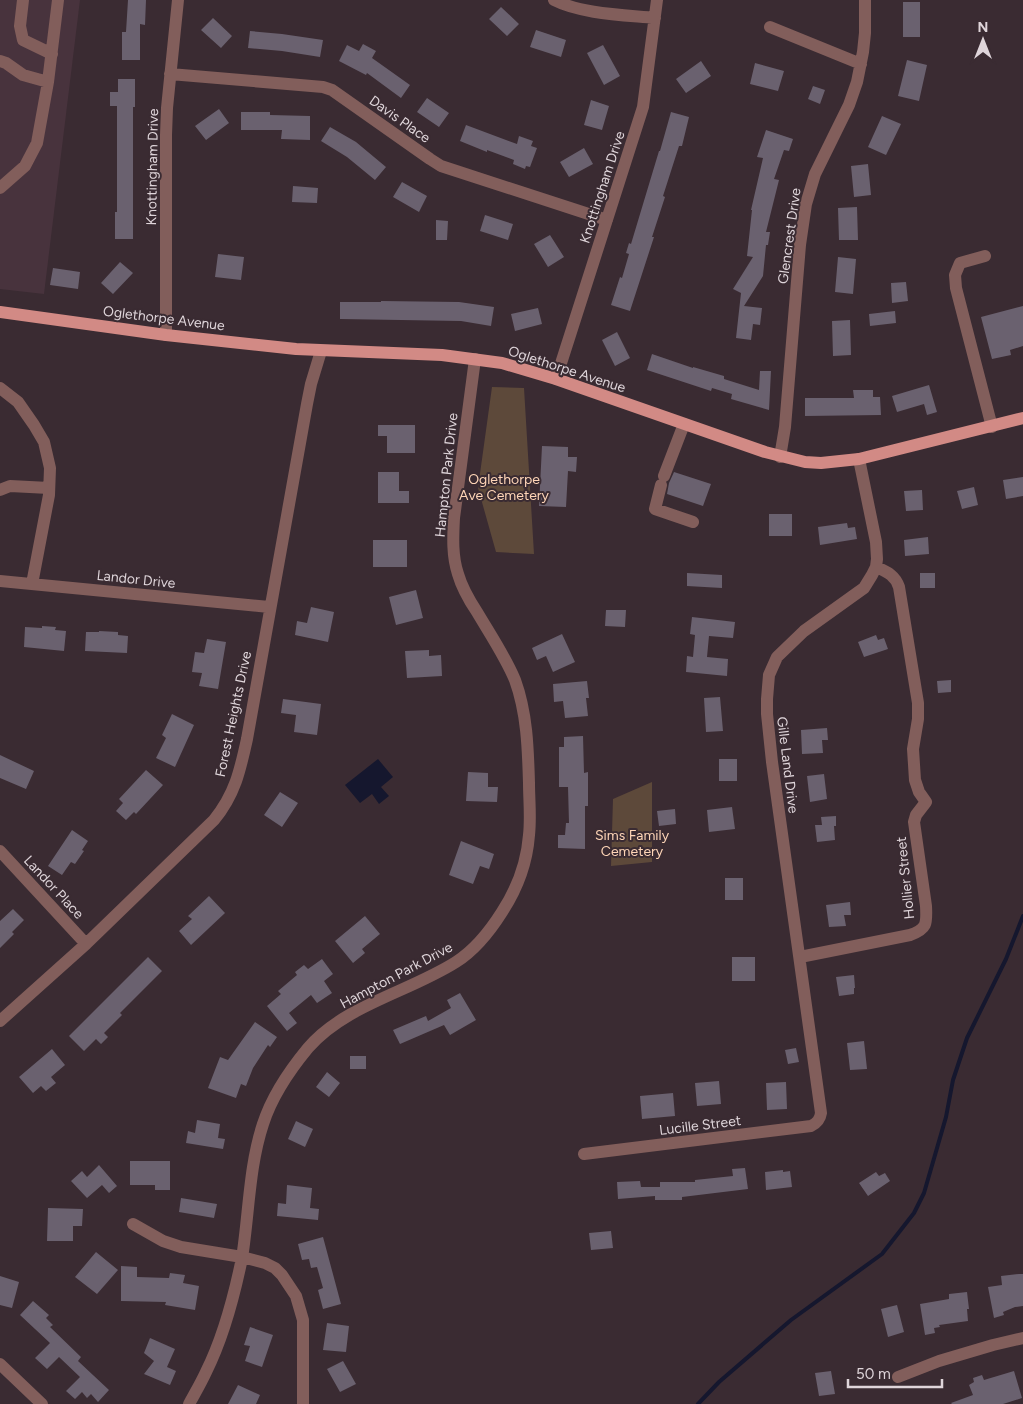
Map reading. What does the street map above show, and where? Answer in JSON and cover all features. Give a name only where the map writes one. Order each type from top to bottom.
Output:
[{"type":"main road","name":"Oglethorpe Avenue","points":[[0,312],[166,334],[321,351],[442,355],[502,363],[556,379],[780,457],[805,462],[821,463],[859,459],[1023,418]]},
{"type":"street","points":[[23,0],[20,26],[23,40],[52,54]]},
{"type":"street","points":[[0,188],[24,166],[37,142],[48,82],[58,0]]},
{"type":"street","name":"Knottingham Drive","points":[[166,334],[166,135],[178,0]]},
{"type":"street","points":[[554,0],[584,10],[655,18]]},
{"type":"street","name":"Knottingham Drive","points":[[556,379],[643,107],[657,0]]},
{"type":"street","name":"Glencrest Drive","points":[[780,457],[785,426],[800,245],[806,204],[815,174],[855,91],[865,33],[865,0]]},
{"type":"street","points":[[770,27],[861,64]]},
{"type":"street","points":[[0,61],[24,75],[48,82]]},
{"type":"street","name":"Davis Place","points":[[170,74],[322,87],[332,90],[441,166],[607,220]]},
{"type":"street","points":[[985,256],[960,263],[955,275],[956,288],[992,426]]},
{"type":"street","name":"Forest Heights Drive","points":[[0,1021],[86,944],[214,820],[225,806],[232,792],[240,768],[310,384],[321,351]]},
{"type":"street","name":"Hampton Park Drive","points":[[189,1404],[206,1373],[227,1320],[242,1257],[257,1148],[263,1124],[284,1080],[310,1045],[348,1016],[439,972],[470,951],[486,934],[510,899],[520,877],[526,855],[530,813],[526,725],[515,681],[507,662],[465,592],[458,574],[454,555],[454,518],[475,359]]},
{"type":"street","points":[[0,388],[18,402],[34,425],[44,442],[50,468],[49,495],[32,584]]},
{"type":"street","points":[[684,424],[655,509],[693,522]]},
{"type":"street","points":[[859,459],[876,542],[876,567]]},
{"type":"street","points":[[0,490],[10,486],[49,488]]},
{"type":"street","name":"Hollier Street","points":[[800,957],[910,935],[920,931],[925,925],[926,917],[914,818],[926,802],[918,792],[914,780],[913,749],[917,728],[918,703],[900,592],[895,578],[886,571],[876,567]]},
{"type":"street","name":"Gille Land Drive","points":[[818,1121],[821,1113],[770,743],[767,706],[769,675],[777,657],[786,647],[804,631],[864,588],[876,567]]},
{"type":"street","name":"Landor Drive","points":[[0,581],[269,607]]},
{"type":"street","name":"Landor Place","points":[[0,851],[86,944]]},
{"type":"street","name":"Lucille Street","points":[[584,1154],[811,1126],[818,1121]]},
{"type":"street","points":[[133,1224],[163,1241],[181,1247],[242,1257],[265,1263],[275,1268],[282,1275],[296,1296],[303,1320],[303,1404]]},
{"type":"street","points":[[898,1377],[939,1361],[1023,1338]]},
{"type":"street","points":[[0,1364],[42,1404]]},
{"type":"shaded area","points":[[0,0],[80,0],[44,294],[0,289]]},
{"type":"green space","name":"Oglethorpe Ave Cemetery","points":[[492,387],[524,388],[534,554],[496,552],[478,488]]},
{"type":"green space","name":"Sims Family Cemetery","points":[[652,782],[652,862],[611,866],[613,799]]},
{"type":"water","points":[[378,759],[393,777],[381,787],[389,796],[379,804],[372,794],[360,803],[345,785]]},
{"type":"building","points":[[128,0],[146,0],[145,25],[140,24],[140,60],[122,60],[122,32],[126,32]]},
{"type":"building","points":[[903,2],[920,2],[920,37],[903,37]]},
{"type":"building","points":[[501,7],[519,24],[507,36],[489,19]]},
{"type":"building","points":[[213,18],[232,36],[221,48],[201,30]]},
{"type":"building","points":[[536,30],[566,40],[561,57],[530,47]]},
{"type":"building","points":[[250,31],[323,40],[320,57],[248,48]]},
{"type":"building","points":[[363,44],[376,51],[372,58],[410,85],[401,98],[367,73],[366,75],[339,61],[347,45],[359,51]]},
{"type":"building","points":[[603,45],[620,76],[604,85],[587,53]]},
{"type":"building","points":[[907,60],[927,65],[919,101],[898,96]]},
{"type":"building","points":[[701,61],[711,76],[686,93],[676,79]]},
{"type":"building","points":[[755,63],[784,71],[778,91],[750,84]]},
{"type":"building","points":[[118,79],[135,79],[135,107],[133,107],[133,239],[115,239],[115,212],[117,212],[117,106],[110,106],[110,92],[118,92]]},
{"type":"building","points":[[813,86],[825,90],[820,104],[808,99]]},
{"type":"building","points":[[427,98],[449,113],[439,127],[417,112]]},
{"type":"building","points":[[591,100],[609,106],[602,130],[584,125]]},
{"type":"building","points":[[219,109],[229,123],[206,140],[195,126]]},
{"type":"building","points":[[241,112],[270,112],[270,115],[310,116],[310,140],[281,139],[282,130],[241,130]]},
{"type":"building","points":[[671,112],[689,117],[682,146],[679,146],[663,196],[665,197],[652,237],[654,237],[630,311],[611,305],[620,277],[622,278],[629,254],[626,253],[629,243],[631,244]]},
{"type":"building","points":[[882,116],[901,124],[886,155],[868,147]]},
{"type":"building","points":[[466,125],[517,144],[519,136],[533,141],[531,146],[537,148],[530,167],[526,166],[525,169],[513,164],[514,160],[460,141]]},
{"type":"building","points":[[330,127],[356,142],[386,167],[375,180],[347,157],[321,141]]},
{"type":"building","points":[[766,130],[793,139],[789,151],[784,150],[774,179],[779,180],[766,232],[770,232],[768,245],[766,245],[763,276],[744,306],[762,308],[760,325],[753,324],[751,340],[736,338],[741,293],[733,289],[753,257],[747,256],[751,210],[763,158],[757,157]]},
{"type":"building","points":[[584,148],[593,164],[569,177],[560,162]]},
{"type":"building","points":[[868,164],[871,195],[854,197],[851,166]]},
{"type":"building","points":[[402,182],[427,196],[419,212],[393,197]]},
{"type":"building","points":[[293,186],[318,188],[317,203],[292,202]]},
{"type":"building","points":[[857,207],[858,240],[839,240],[838,208]]},
{"type":"building","points":[[485,215],[513,224],[508,240],[480,231]]},
{"type":"building","points":[[436,220],[448,221],[447,240],[436,240]]},
{"type":"building","points":[[550,235],[564,257],[548,267],[534,244]]},
{"type":"building","points":[[218,254],[244,257],[241,280],[215,277]]},
{"type":"building","points":[[838,257],[856,259],[853,294],[835,292]]},
{"type":"building","points":[[120,262],[133,273],[113,294],[101,283]]},
{"type":"building","points":[[53,268],[80,272],[78,289],[50,285]]},
{"type":"building","points":[[906,282],[908,301],[892,303],[891,283]]},
{"type":"building","points":[[340,302],[459,302],[494,307],[491,326],[461,321],[340,319]]},
{"type":"building","points":[[1023,306],[1023,346],[1010,350],[1011,355],[992,359],[981,317]]},
{"type":"building","points":[[538,308],[542,324],[515,331],[511,314]]},
{"type":"building","points":[[895,311],[896,323],[870,326],[869,314]]},
{"type":"building","points":[[850,320],[851,355],[833,356],[832,321]]},
{"type":"building","points":[[617,332],[630,358],[615,366],[602,340]]},
{"type":"building","points":[[652,354],[724,376],[724,379],[759,390],[760,371],[771,371],[769,410],[731,399],[732,394],[712,388],[711,391],[647,370]]},
{"type":"building","points":[[929,385],[937,412],[927,415],[924,404],[897,412],[892,396]]},
{"type":"building","points":[[853,390],[873,390],[873,397],[880,397],[881,415],[805,416],[805,398],[854,398]]},
{"type":"building","points":[[378,425],[415,425],[415,453],[387,453],[387,436],[378,436]]},
{"type":"building","points":[[542,446],[568,447],[568,457],[577,457],[576,472],[568,471],[566,507],[539,506]]},
{"type":"building","points":[[378,472],[399,472],[399,491],[409,491],[409,503],[378,503]]},
{"type":"building","points":[[674,472],[711,484],[703,506],[667,494]]},
{"type":"building","points":[[1023,477],[1023,496],[1006,499],[1003,480]]},
{"type":"building","points":[[974,487],[978,505],[962,509],[957,491]]},
{"type":"building","points":[[922,490],[923,510],[906,511],[904,491]]},
{"type":"building","points":[[769,514],[792,514],[792,536],[769,536]]},
{"type":"building","points":[[847,523],[848,528],[855,527],[857,539],[820,545],[818,527]]},
{"type":"building","points":[[928,537],[929,554],[905,556],[904,540]]},
{"type":"building","points":[[373,540],[407,540],[407,567],[373,567]]},
{"type":"building","points":[[687,573],[722,575],[722,588],[687,586]]},
{"type":"building","points":[[920,573],[935,573],[935,588],[920,588]]},
{"type":"building","points":[[416,590],[423,618],[396,625],[389,597]]},
{"type":"building","points":[[311,607],[334,612],[328,642],[295,635],[297,621],[307,623]]},
{"type":"building","points":[[606,610],[626,610],[625,627],[605,626]]},
{"type":"building","points":[[692,617],[735,622],[733,638],[709,636],[707,657],[728,659],[727,676],[686,672],[687,656],[693,657],[695,635],[690,634]]},
{"type":"building","points":[[42,626],[56,627],[55,630],[66,631],[64,651],[24,647],[25,627],[42,628]]},
{"type":"building","points":[[86,632],[118,632],[118,635],[128,636],[127,653],[85,651]]},
{"type":"building","points":[[562,634],[575,662],[553,672],[546,656],[537,660],[532,648]]},
{"type":"building","points":[[876,635],[878,640],[884,638],[888,649],[864,657],[858,642]]},
{"type":"building","points":[[207,639],[226,642],[218,689],[199,686],[202,673],[192,672],[195,652],[204,653]]},
{"type":"building","points":[[429,650],[429,656],[441,655],[442,676],[407,678],[405,651]]},
{"type":"building","points":[[951,680],[951,692],[938,693],[937,681]]},
{"type":"building","points":[[587,681],[589,698],[586,698],[588,716],[565,718],[563,701],[554,702],[553,684]]},
{"type":"building","points":[[720,697],[723,731],[706,732],[704,698]]},
{"type":"building","points":[[283,699],[321,704],[317,735],[294,732],[296,715],[281,713]]},
{"type":"building","points":[[172,714],[194,725],[175,767],[156,758],[166,738],[162,735]]},
{"type":"building","points":[[827,728],[828,740],[822,740],[823,753],[802,754],[801,730]]},
{"type":"building","points":[[583,736],[584,773],[588,772],[588,806],[585,806],[585,849],[558,848],[558,835],[565,835],[566,823],[569,823],[568,787],[559,787],[559,747],[564,747],[564,737]]},
{"type":"building","points":[[0,755],[34,771],[26,789],[0,778]]},
{"type":"building","points":[[719,759],[737,759],[737,781],[719,781]]},
{"type":"building","points":[[146,770],[163,785],[136,814],[134,812],[126,820],[116,811],[123,803],[119,799]]},
{"type":"building","points":[[468,772],[488,773],[488,787],[498,787],[497,802],[466,801]]},
{"type":"building","points":[[824,774],[827,799],[810,802],[807,776]]},
{"type":"building","points":[[280,792],[298,803],[282,827],[264,815]]},
{"type":"building","points":[[732,807],[735,829],[709,832],[707,810]]},
{"type":"building","points":[[675,809],[676,824],[659,826],[657,811]]},
{"type":"building","points":[[836,816],[836,826],[834,826],[835,840],[817,842],[815,825],[822,825],[821,817]]},
{"type":"building","points":[[72,830],[88,841],[75,864],[71,862],[62,875],[48,866]]},
{"type":"building","points":[[461,841],[494,854],[489,869],[480,866],[473,884],[449,875]]},
{"type":"building","points":[[725,878],[743,878],[743,900],[725,900]]},
{"type":"building","points":[[209,896],[225,913],[191,945],[179,931],[192,919],[188,916]]},
{"type":"building","points":[[850,902],[851,915],[844,915],[846,926],[829,927],[826,905]]},
{"type":"building","points":[[13,909],[24,920],[12,932],[14,934],[0,948],[0,921]]},
{"type":"building","points":[[365,916],[380,934],[362,949],[365,953],[353,963],[335,941]]},
{"type":"building","points":[[148,957],[162,971],[120,1013],[122,1015],[104,1033],[108,1037],[101,1044],[96,1039],[84,1051],[69,1036]]},
{"type":"building","points":[[732,957],[755,957],[755,981],[732,981]]},
{"type":"building","points":[[322,959],[333,974],[324,981],[332,993],[317,1003],[311,995],[289,1013],[297,1023],[287,1031],[267,1006],[281,994],[278,991],[297,975],[295,972],[304,965],[308,969]]},
{"type":"building","points":[[854,975],[854,994],[839,996],[836,977]]},
{"type":"building","points":[[460,993],[476,1020],[450,1035],[444,1025],[400,1044],[393,1030],[426,1016],[428,1021],[451,1008],[447,1000]]},
{"type":"building","points":[[255,1022],[277,1037],[270,1047],[268,1045],[253,1068],[246,1086],[241,1084],[236,1098],[208,1088],[220,1057],[228,1060]]},
{"type":"building","points":[[864,1041],[867,1069],[850,1070],[847,1043]]},
{"type":"building","points":[[796,1048],[799,1062],[788,1064],[785,1050]]},
{"type":"building","points":[[52,1049],[65,1065],[51,1077],[56,1083],[46,1091],[41,1086],[33,1093],[19,1077]]},
{"type":"building","points":[[350,1056],[366,1056],[366,1069],[350,1069]]},
{"type":"building","points":[[327,1072],[340,1083],[329,1097],[316,1087]]},
{"type":"building","points":[[719,1081],[721,1104],[697,1106],[695,1083]]},
{"type":"building","points":[[786,1082],[787,1109],[767,1110],[766,1083]]},
{"type":"building","points":[[673,1093],[675,1116],[642,1119],[640,1096]]},
{"type":"building","points":[[197,1120],[220,1124],[218,1138],[225,1139],[223,1149],[186,1143],[188,1131],[195,1133]]},
{"type":"building","points":[[296,1121],[313,1129],[305,1147],[288,1139]]},
{"type":"building","points":[[130,1161],[170,1161],[170,1190],[155,1190],[155,1185],[130,1185]]},
{"type":"building","points":[[99,1165],[117,1186],[109,1193],[102,1185],[87,1198],[71,1181],[82,1171],[87,1177]]},
{"type":"building","points":[[745,1168],[748,1189],[682,1197],[682,1200],[655,1200],[655,1196],[618,1199],[617,1182],[640,1181],[641,1187],[660,1187],[660,1182],[695,1182],[695,1180],[733,1176],[732,1169]]},
{"type":"building","points":[[783,1170],[783,1172],[790,1171],[792,1187],[766,1190],[765,1172]]},
{"type":"building","points":[[876,1172],[879,1176],[885,1173],[890,1181],[868,1196],[859,1183]]},
{"type":"building","points":[[287,1185],[312,1188],[310,1208],[319,1209],[318,1220],[277,1216],[278,1203],[286,1204]]},
{"type":"building","points":[[181,1198],[217,1204],[214,1218],[179,1212]]},
{"type":"building","points":[[48,1208],[83,1209],[82,1226],[73,1226],[73,1241],[47,1241]]},
{"type":"building","points":[[611,1231],[613,1248],[591,1250],[589,1233]]},
{"type":"building","points":[[323,1237],[341,1304],[323,1309],[318,1290],[323,1288],[317,1267],[311,1268],[309,1259],[302,1260],[298,1244]]},
{"type":"building","points":[[96,1252],[118,1270],[97,1294],[75,1277]]},
{"type":"building","points":[[121,1266],[137,1267],[137,1277],[169,1278],[170,1273],[185,1275],[183,1283],[199,1286],[195,1310],[165,1305],[166,1302],[121,1301]]},
{"type":"building","points":[[1023,1274],[1023,1306],[1015,1307],[1003,1312],[1004,1315],[994,1318],[988,1287],[1002,1285],[1001,1276]]},
{"type":"building","points":[[0,1276],[19,1282],[12,1308],[0,1305]]},
{"type":"building","points":[[967,1292],[968,1321],[939,1325],[940,1327],[934,1328],[935,1333],[925,1335],[920,1304],[949,1299],[949,1294]]},
{"type":"building","points":[[33,1301],[49,1315],[46,1318],[53,1325],[50,1327],[81,1357],[78,1361],[109,1390],[98,1402],[91,1394],[87,1398],[82,1392],[75,1399],[66,1391],[80,1377],[59,1357],[47,1369],[35,1358],[50,1343],[20,1315]]},
{"type":"building","points":[[897,1305],[904,1332],[888,1337],[881,1309]]},
{"type":"building","points":[[327,1323],[349,1326],[346,1352],[323,1350]]},
{"type":"building","points":[[250,1327],[273,1335],[262,1367],[245,1361],[250,1346],[244,1345]]},
{"type":"building","points":[[150,1338],[175,1349],[167,1367],[176,1371],[170,1385],[144,1374],[154,1361],[144,1353]]},
{"type":"building","points":[[343,1361],[356,1384],[340,1392],[327,1369]]},
{"type":"building","points":[[831,1371],[835,1394],[819,1396],[815,1373]]},
{"type":"building","points":[[1014,1371],[1022,1398],[1003,1404],[951,1403],[973,1395],[969,1385],[974,1382],[973,1378],[982,1375],[984,1380]]},
{"type":"building","points":[[238,1385],[260,1395],[256,1404],[228,1404]]},
{"type":"waterway","points":[[698,1404],[719,1382],[791,1320],[882,1254],[914,1213],[924,1193],[946,1117],[953,1080],[967,1038],[1006,959],[1023,916]]}]
